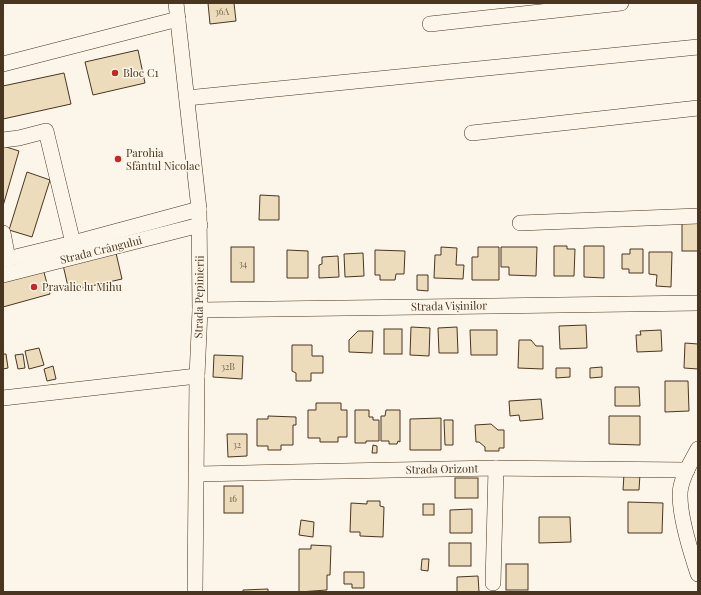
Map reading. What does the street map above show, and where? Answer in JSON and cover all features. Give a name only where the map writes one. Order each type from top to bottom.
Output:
[{"type":"street","name":"Strada Pepinierii","points":[[176,3],[200,209],[200,310],[197,376],[195,592]]},
{"type":"street","points":[[430,24],[622,3]]},
{"type":"street","points":[[3,64],[178,19]]},
{"type":"street","points":[[187,98],[698,47]]},
{"type":"street","points":[[472,133],[698,108]]},
{"type":"street","points":[[3,140],[19,138],[46,131],[73,243]]},
{"type":"street","name":"Strada Crângului","points":[[5,260],[200,209]]},
{"type":"street","points":[[520,223],[698,216]]},
{"type":"street","name":"Strada Crângului","points":[[3,275],[200,225]]},
{"type":"street","points":[[3,233],[5,260]]},
{"type":"street","name":"Strada Vișinilor","points":[[200,310],[698,303]]},
{"type":"street","points":[[3,398],[197,376]]},
{"type":"street","points":[[698,449],[681,485],[680,497],[681,512],[698,574]]},
{"type":"street","points":[[493,583],[496,468]]},
{"type":"street","name":"Strada Orizont","points":[[197,474],[496,468],[687,470]]},
{"type":"building","points":[[208,3],[234,3],[236,21],[210,24]]},
{"type":"building","name":"Bloc C1","points":[[138,50],[145,83],[93,95],[85,62]]},
{"type":"building","points":[[64,73],[71,104],[3,119],[3,86]]},
{"type":"building","points":[[3,146],[19,151],[3,206]]},
{"type":"building","points":[[27,172],[50,180],[32,237],[9,230]]},
{"type":"building","points":[[260,195],[279,196],[279,220],[259,220]]},
{"type":"building","points":[[682,219],[698,219],[698,251],[682,251]]},
{"type":"building","points":[[554,246],[567,246],[567,249],[575,249],[574,276],[554,276]]},
{"type":"building","points":[[584,246],[604,246],[604,278],[584,277]]},
{"type":"building","points":[[231,247],[254,247],[254,282],[231,282]]},
{"type":"building","points":[[441,247],[457,248],[456,265],[464,265],[463,279],[434,278],[435,255],[441,255]]},
{"type":"building","points":[[478,247],[499,247],[499,280],[472,280],[472,257],[478,257]]},
{"type":"building","points":[[501,247],[537,247],[536,276],[509,275],[509,267],[501,267]]},
{"type":"building","points":[[630,249],[643,249],[643,273],[629,273],[629,269],[622,269],[622,254],[630,254]]},
{"type":"building","points":[[287,250],[308,251],[308,278],[287,278]]},
{"type":"building","points":[[375,250],[405,251],[404,274],[396,274],[395,280],[380,280],[380,275],[375,275]]},
{"type":"building","points":[[649,252],[672,252],[671,287],[656,286],[657,275],[649,274]]},
{"type":"building","points":[[116,253],[122,279],[69,291],[63,265]]},
{"type":"building","points":[[363,253],[364,276],[345,277],[344,254]]},
{"type":"building","points":[[338,256],[339,277],[319,278],[319,265],[322,264],[322,257]]},
{"type":"building","points":[[43,269],[50,294],[3,307],[3,280]]},
{"type":"building","points":[[417,275],[428,275],[428,291],[417,290]]},
{"type":"building","points":[[586,325],[587,348],[560,349],[559,326]]},
{"type":"building","points":[[411,327],[430,328],[429,356],[410,355]]},
{"type":"building","points":[[457,327],[458,353],[439,353],[438,328]]},
{"type":"building","points":[[384,329],[402,329],[402,354],[384,354]]},
{"type":"building","points":[[470,330],[497,330],[497,355],[471,355]]},
{"type":"building","points":[[661,330],[662,351],[637,352],[636,335],[641,335],[640,331]]},
{"type":"building","points":[[358,331],[373,331],[372,353],[349,352],[349,340]]},
{"type":"building","points":[[519,340],[531,340],[536,346],[543,346],[543,369],[518,368]]},
{"type":"building","points":[[685,343],[698,344],[698,369],[684,368]]},
{"type":"building","points":[[292,345],[312,345],[312,356],[323,356],[323,373],[311,373],[311,381],[296,381],[296,373],[292,371]]},
{"type":"building","points":[[39,348],[44,365],[29,369],[25,351]]},
{"type":"building","points":[[3,354],[6,354],[8,368],[3,369]]},
{"type":"building","points":[[23,354],[25,368],[18,369],[15,355]]},
{"type":"building","points":[[214,355],[243,356],[242,379],[213,377]]},
{"type":"building","points":[[53,366],[56,379],[47,381],[44,369]]},
{"type":"building","points":[[602,367],[602,377],[590,378],[590,368]]},
{"type":"building","points":[[556,368],[570,368],[570,377],[556,378]]},
{"type":"building","points":[[665,381],[688,381],[689,411],[665,412]]},
{"type":"building","points":[[615,387],[639,387],[640,406],[615,406]]},
{"type":"building","points":[[541,399],[543,419],[520,421],[519,415],[510,416],[509,401]]},
{"type":"building","points":[[316,403],[341,403],[341,410],[347,410],[347,437],[338,437],[338,442],[320,442],[320,438],[308,438],[308,410],[316,410]]},
{"type":"building","points":[[355,410],[369,410],[369,417],[373,417],[373,420],[379,420],[379,441],[355,443]]},
{"type":"building","points":[[386,410],[400,410],[400,442],[398,441],[397,444],[389,444],[389,441],[381,441],[381,416],[385,416]]},
{"type":"building","points":[[268,416],[296,417],[296,425],[293,425],[293,445],[281,445],[281,450],[268,450],[268,446],[257,446],[257,419],[268,419]]},
{"type":"building","points":[[609,416],[640,416],[640,445],[609,444]]},
{"type":"building","points":[[441,418],[441,450],[410,450],[410,419]]},
{"type":"building","points":[[444,420],[453,420],[453,445],[445,445]]},
{"type":"building","points":[[491,424],[498,430],[504,430],[504,448],[499,448],[499,451],[485,451],[485,447],[479,442],[476,442],[475,425]]},
{"type":"building","points":[[227,434],[247,434],[247,456],[228,457]]},
{"type":"building","points":[[373,445],[377,446],[377,453],[372,453]]},
{"type":"building","points":[[624,474],[640,474],[639,490],[623,490]]},
{"type":"building","points":[[455,478],[478,478],[478,498],[455,498]]},
{"type":"building","points":[[224,486],[243,486],[243,513],[224,513]]},
{"type":"building","points":[[367,501],[380,501],[380,506],[384,507],[383,537],[360,536],[360,532],[350,532],[351,503],[367,504]]},
{"type":"building","points":[[628,502],[663,503],[662,533],[628,533]]},
{"type":"building","points":[[423,504],[434,504],[434,515],[423,515]]},
{"type":"building","points":[[472,509],[472,533],[450,533],[450,510]]},
{"type":"building","points":[[539,517],[570,517],[571,542],[539,543]]},
{"type":"building","points":[[301,520],[314,522],[313,537],[299,535]]},
{"type":"building","points":[[449,543],[471,543],[471,566],[449,566]]},
{"type":"building","points":[[311,545],[331,546],[330,575],[327,575],[327,590],[299,592],[299,549],[311,549]]},
{"type":"building","points":[[422,559],[429,559],[428,571],[421,570]]},
{"type":"building","points":[[506,564],[528,564],[528,590],[506,590]]},
{"type":"building","points":[[344,572],[364,572],[364,588],[352,588],[352,584],[344,584]]},
{"type":"building","points":[[478,576],[479,592],[457,592],[457,577]]},
{"type":"building","points":[[268,589],[268,592],[243,592],[243,590]]},
{"type":"place","name":"Bloc C1","points":[[115,73]]},
{"type":"place","name":"Parohia Sfântul Nicolae","points":[[118,159]]},
{"type":"place","name":"Pravalie lu Mihu","points":[[34,287]]}]
